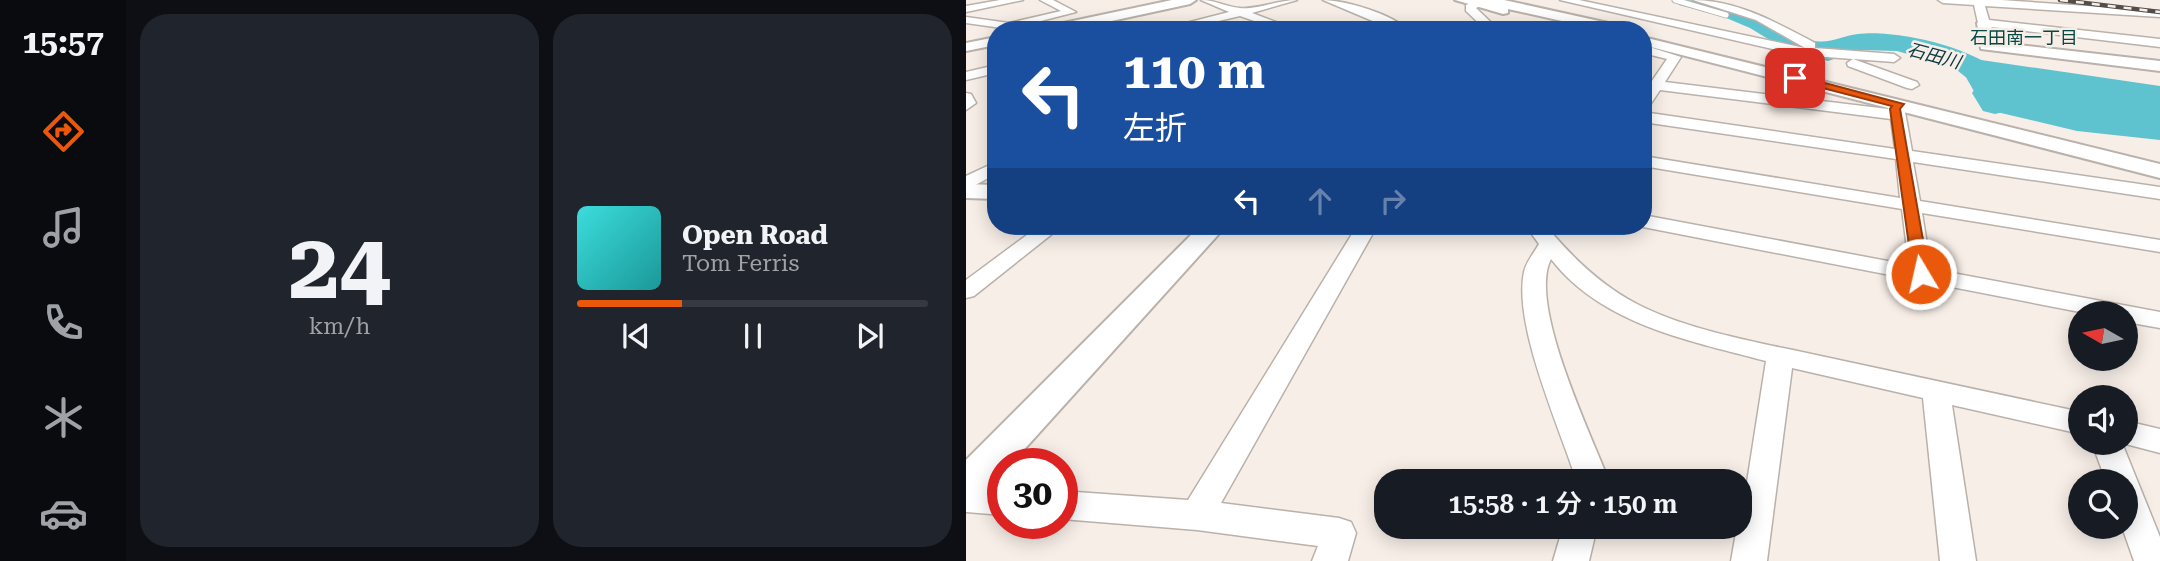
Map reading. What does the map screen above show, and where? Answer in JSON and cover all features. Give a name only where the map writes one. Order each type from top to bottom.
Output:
[{"type":"street","points":[[966,9],[1018,0]]},
{"type":"street","points":[[1031,21],[1071,12],[1045,0]]},
{"type":"street","points":[[1087,21],[1166,2],[1191,0]]},
{"type":"street","points":[[1206,0],[1268,21]]},
{"type":"street","points":[[1201,21],[1292,0]]},
{"type":"street","points":[[1328,0],[1387,21]]},
{"type":"street","points":[[1461,0],[1484,1],[1586,21]]},
{"type":"street","points":[[1565,0],[1645,12],[1799,51],[1894,58]]},
{"type":"street","points":[[1698,0],[1760,18],[1832,55],[1912,85]]},
{"type":"street","points":[[1943,0],[1979,3],[2003,1],[2160,14]]},
{"type":"street","points":[[1483,21],[1470,7],[1484,1],[1558,21]]},
{"type":"street","points":[[1979,3],[1986,46],[2160,66]]},
{"type":"street","points":[[1638,21],[1645,12]]},
{"type":"street","points":[[966,20],[987,23]]},
{"type":"street","points":[[1984,23],[2160,43]]},
{"type":"street","points":[[1652,35],[2160,162]]},
{"type":"street","points":[[966,47],[987,43]]},
{"type":"street","points":[[1652,43],[1898,109],[2160,171]]},
{"type":"street","points":[[1652,51],[1675,57],[1652,92]]},
{"type":"street","points":[[966,76],[987,71]]},
{"type":"street","points":[[1657,85],[1898,109]]},
{"type":"street","points":[[966,97],[969,103],[966,106]]},
{"type":"street","points":[[1898,109],[1902,155],[1921,274]]},
{"type":"street","points":[[1652,118],[2160,193]]},
{"type":"street","points":[[1652,162],[2160,247]]},
{"type":"street","points":[[966,184],[987,172]]},
{"type":"street","points":[[966,191],[987,192]]},
{"type":"street","points":[[1652,223],[2068,303]]},
{"type":"street","points":[[966,291],[1040,235]]},
{"type":"street","points":[[987,495],[967,487],[1205,235]]},
{"type":"street","points":[[1197,515],[1362,235]]},
{"type":"street","points":[[1544,235],[1534,271],[1533,291],[1539,326],[1589,469]]},
{"type":"street","points":[[1545,235],[1563,260],[1594,287],[1629,310],[1678,329],[1780,356],[2068,420]]},
{"type":"street","points":[[2138,316],[2160,320]]},
{"type":"street","points":[[1749,561],[1780,356]]},
{"type":"street","points":[[1936,391],[1958,561]]},
{"type":"street","points":[[2138,436],[2160,441]]},
{"type":"street","points":[[1078,506],[1197,515],[1339,533],[1329,561]]},
{"type":"street","points":[[2138,524],[2152,561]]},
{"type":"street","points":[[1571,561],[1577,539]]},
{"type":"lane","points":[[1675,0],[1726,15]]},
{"type":"water","points":[[1954,56],[2160,86],[2160,140],[2077,131],[1984,109]]},
{"type":"waterway","name":"石田川","points":[[1687,0],[1733,12],[1759,23],[1801,47],[1828,52],[1859,42],[1899,43],[1963,61],[1995,84],[1988,93],[1995,104]]},
{"type":"railway","points":[[2060,0],[2160,12]]},
{"type":"district","name":"石田南一丁目","points":[[2024,38]]},
{"type":"route","points":[[1795,78],[1898,104],[1895,109],[1921,274]]}]
